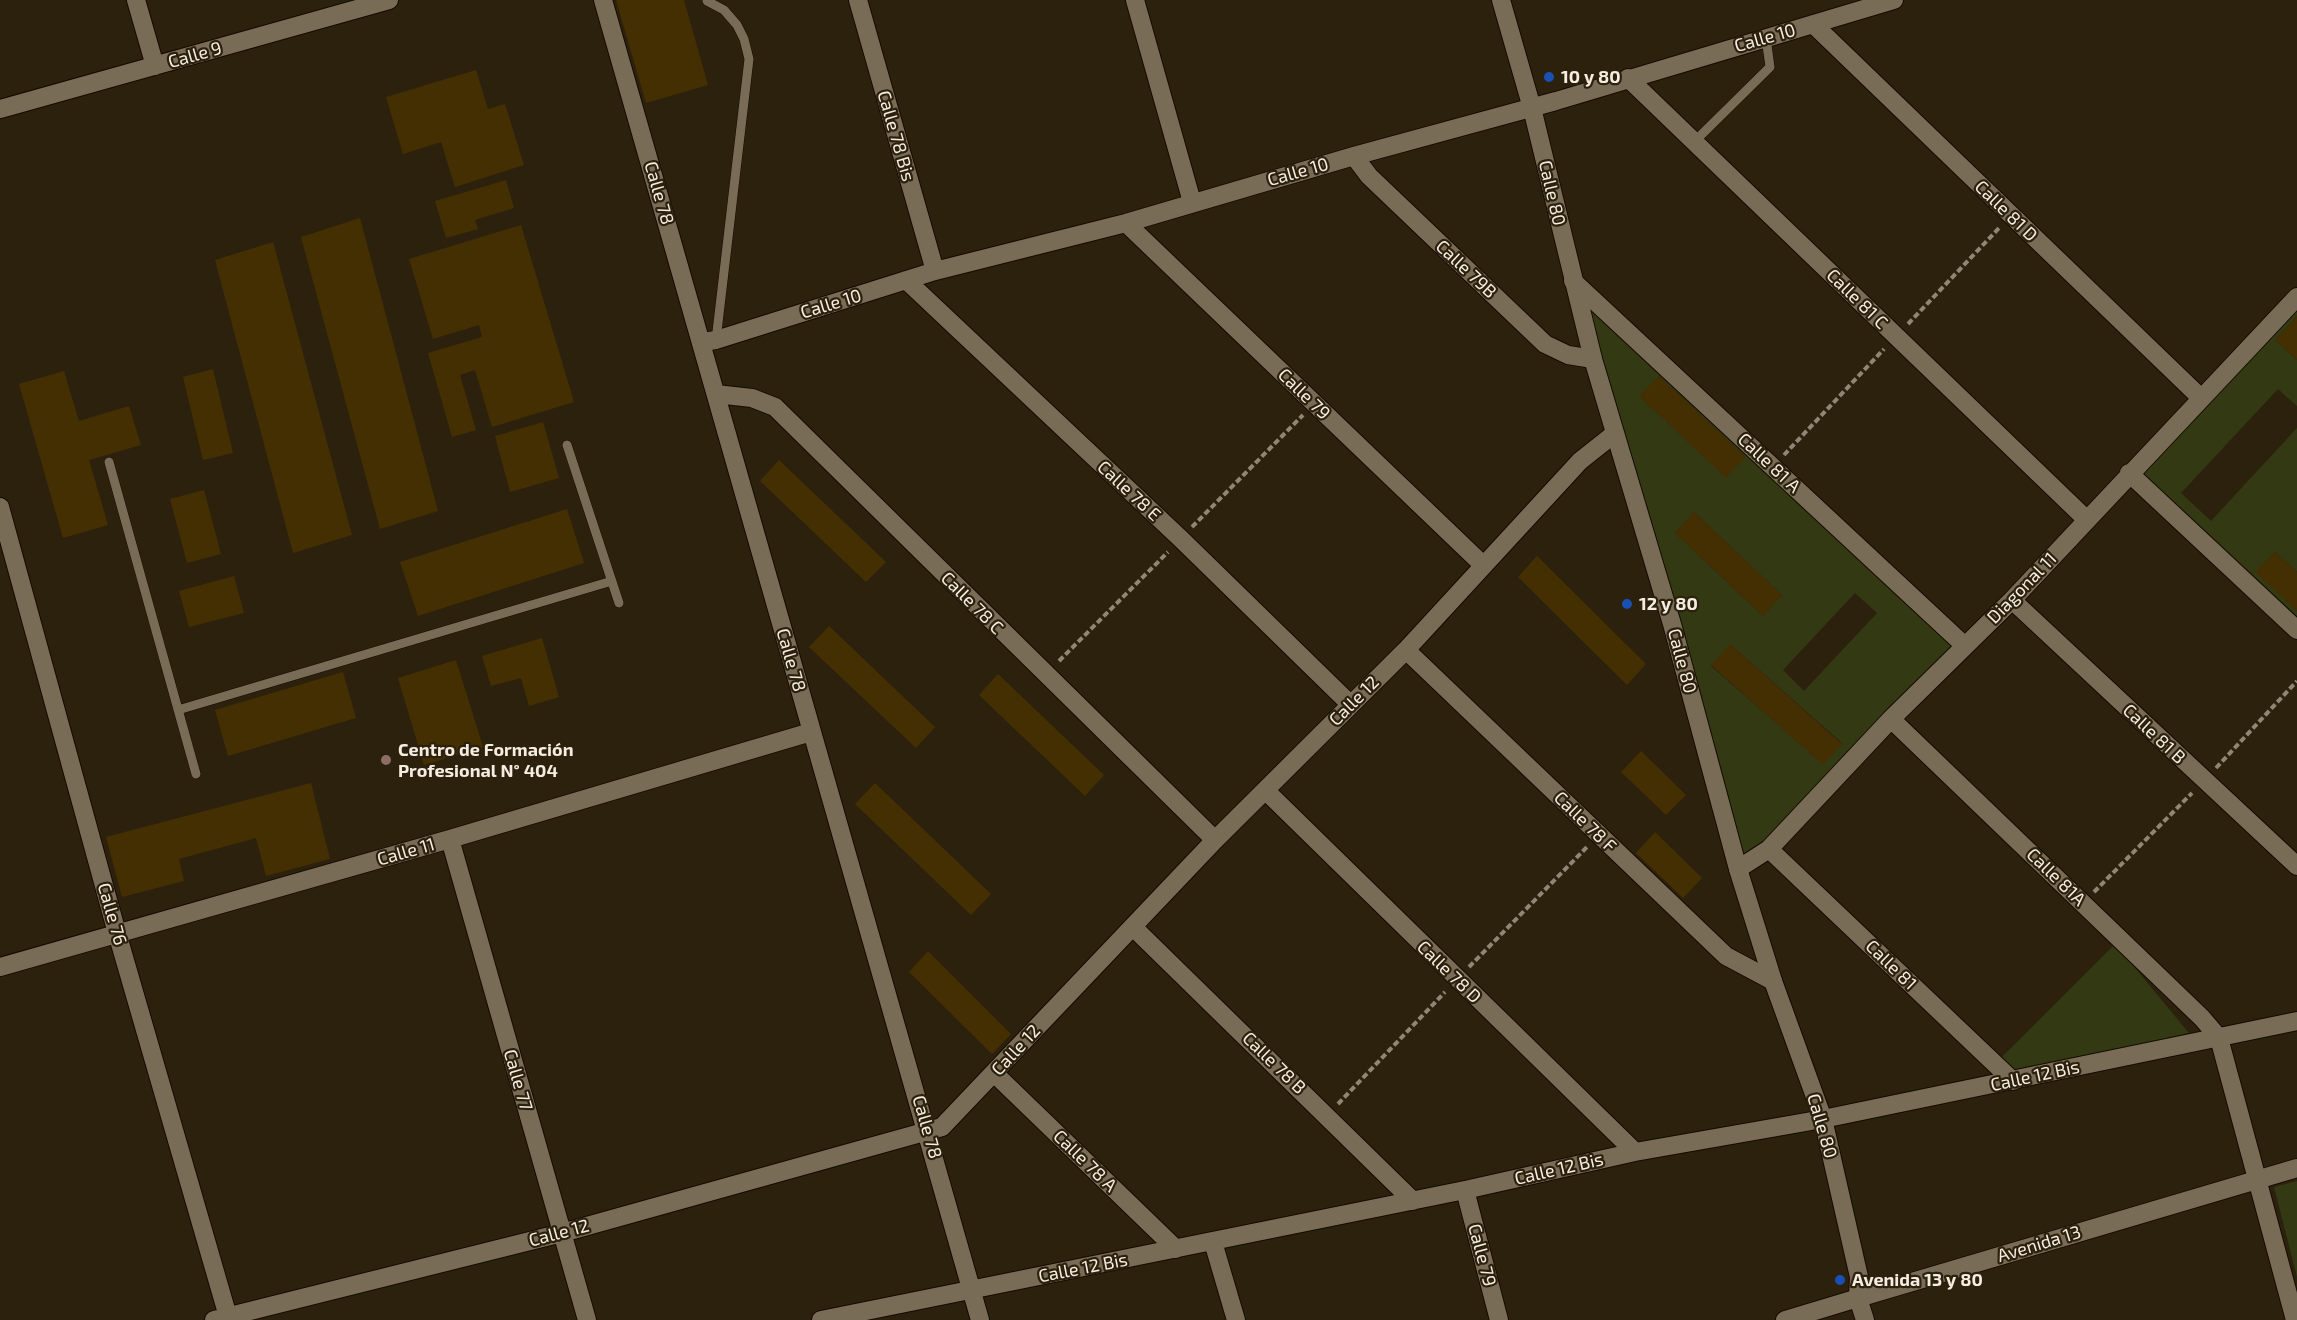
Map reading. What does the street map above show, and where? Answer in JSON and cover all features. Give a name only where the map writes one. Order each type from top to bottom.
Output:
[{"type":"street","points":[[136,0],[155,66]]},
{"type":"street","name":"Calle 9","points":[[0,110],[370,2],[389,0]]},
{"type":"street","name":"Calle 78","points":[[603,0],[709,341],[716,394],[980,1320]]},
{"type":"street","name":"Calle 78 Bis","points":[[858,0],[935,271]]},
{"type":"street","points":[[1135,0],[1192,202]]},
{"type":"street","name":"Calle 80","points":[[1501,0],[1532,108],[1593,359],[1672,624],[1738,869],[1773,981],[1823,1119],[1859,1277],[1858,1298],[1865,1320]]},
{"type":"street","name":"Calle 10","points":[[709,341],[935,271],[1126,223],[1354,156],[1532,108],[1894,0]]},
{"type":"street","name":"Calle 81 D","points":[[1813,24],[2201,398]]},
{"type":"street","name":"Calle 81 C","points":[[1628,78],[2087,520]]},
{"type":"street","name":"Calle 79B","points":[[1354,156],[1369,176],[1545,344],[1568,355],[1593,359]]},
{"type":"street","name":"Calle 79","points":[[1126,223],[1483,565]]},
{"type":"street","name":"Calle 78 E","points":[[906,280],[1181,539],[1350,704]]},
{"type":"street","name":"Calle 81 A","points":[[1573,281],[1965,646]]},
{"type":"street","name":"Diagonal 11","points":[[1738,869],[1769,849],[1891,719],[2012,600],[2297,297]]},
{"type":"street","name":"Calle 78 C","points":[[716,394],[752,398],[775,407],[1215,840]]},
{"type":"street","name":"Calle 12","points":[[223,1319],[562,1233],[942,1127],[1215,840],[1406,650],[1580,461],[1614,434]]},
{"type":"street","points":[[2129,473],[2297,630]]},
{"type":"street","name":"Calle 76","points":[[0,507],[4,538],[117,933],[223,1319]]},
{"type":"street","name":"Calle 81 B","points":[[2012,600],[2297,866]]},
{"type":"street","name":"Calle 78 F","points":[[1406,650],[1726,956],[1773,981]]},
{"type":"street","name":"Calle 81A","points":[[1891,719],[2202,1018],[2218,1038]]},
{"type":"street","name":"Calle 11","points":[[0,967],[450,839],[811,732]]},
{"type":"street","name":"Calle 78 D","points":[[1265,790],[1635,1152]]},
{"type":"street","name":"Calle 77","points":[[450,839],[587,1320]]},
{"type":"street","name":"Calle 81","points":[[1769,849],[2013,1081]]},
{"type":"street","name":"Calle 78 B","points":[[1133,927],[1413,1201]]},
{"type":"street","name":"Calle 12 Bis","points":[[821,1320],[1413,1201],[1635,1152],[1823,1119],[2297,1021]]},
{"type":"street","points":[[2218,1038],[2295,1320]]},
{"type":"street","name":"Calle 78 A","points":[[994,1073],[1176,1249]]},
{"type":"street","name":"Avenida 13","points":[[1785,1320],[2297,1167]]},
{"type":"street","name":"Calle 79","points":[[1465,1190],[1499,1320]]},
{"type":"street","points":[[1213,1242],[1236,1320]]},
{"type":"lane","points":[[707,1],[724,10],[737,26],[744,39],[749,59],[709,341]]},
{"type":"lane","points":[[1694,142],[1770,67],[1766,38]]},
{"type":"lane","points":[[567,445],[619,603]]},
{"type":"lane","points":[[109,462],[196,774]]},
{"type":"lane","points":[[178,710],[612,581]]},
{"type":"green space","points":[[1573,281],[1965,646],[1738,869]],"holes":[[[1659,376],[1745,457],[1726,477],[1640,397]],[[1694,512],[1782,595],[1763,616],[1675,533]],[[1855,593],[1877,613],[1804,691],[1783,670]],[[1731,645],[1842,743],[1823,764],[1711,666]]]},
{"type":"green space","points":[[2297,309],[2297,316],[2275,340],[2297,360],[2297,406],[2278,389],[2181,493],[2211,521],[2297,428],[2297,572],[2275,552],[2256,572],[2297,611],[2297,623],[2141,475]]},
{"type":"green space","points":[[2115,944],[2189,1033],[2016,1076],[1999,1060]]},
{"type":"green space","points":[[2297,1181],[2297,1277],[2274,1187]]},
{"type":"building","points":[[616,0],[684,0],[708,85],[646,103]]},
{"type":"building","points":[[476,70],[488,109],[505,104],[524,165],[455,187],[441,142],[403,154],[386,97]]},
{"type":"building","points":[[506,180],[514,208],[475,220],[478,229],[446,238],[435,201]]},
{"type":"building","points":[[360,218],[438,511],[380,529],[301,237]]},
{"type":"building","points":[[521,225],[574,402],[492,427],[475,370],[460,375],[476,430],[452,437],[428,353],[482,337],[479,325],[433,339],[409,259]]},
{"type":"building","points":[[273,242],[352,535],[293,553],[215,260]]},
{"type":"building","points":[[2297,316],[2297,360],[2275,340]]},
{"type":"building","points":[[213,369],[233,453],[203,460],[183,377]]},
{"type":"building","points":[[64,371],[79,421],[129,406],[141,445],[89,460],[108,525],[63,538],[19,384]]},
{"type":"building","points":[[1659,376],[1745,457],[1726,478],[1639,396]]},
{"type":"building","points":[[543,422],[559,478],[510,492],[495,436]]},
{"type":"building","points":[[779,460],[886,562],[866,582],[760,481]]},
{"type":"building","points":[[204,490],[221,554],[187,563],[170,499]]},
{"type":"building","points":[[567,509],[584,563],[418,616],[400,562]]},
{"type":"building","points":[[1694,512],[1782,595],[1763,616],[1675,533]]},
{"type":"building","points":[[2275,552],[2297,572],[2297,611],[2255,572]]},
{"type":"building","points":[[1537,556],[1646,664],[1627,685],[1518,577]]},
{"type":"building","points":[[234,576],[244,613],[189,627],[179,591]]},
{"type":"building","points":[[829,626],[935,727],[916,748],[809,647]]},
{"type":"building","points":[[542,638],[559,697],[529,706],[521,678],[491,686],[482,656]]},
{"type":"building","points":[[1730,644],[1842,744],[1823,765],[1711,665]]},
{"type":"building","points":[[456,660],[483,747],[424,765],[398,678]]},
{"type":"building","points":[[343,672],[356,718],[228,756],[215,710]]},
{"type":"building","points":[[998,674],[1104,775],[1085,796],[979,695]]},
{"type":"building","points":[[1641,751],[1686,795],[1666,815],[1621,772]]},
{"type":"building","points":[[311,783],[330,859],[266,876],[256,838],[179,859],[184,881],[122,897],[106,837]]},
{"type":"building","points":[[875,783],[991,894],[971,915],[855,804]]},
{"type":"building","points":[[1655,832],[1702,878],[1683,898],[1636,853]]},
{"type":"building","points":[[928,951],[1011,1034],[992,1054],[909,972]]},
{"type":"place","name":"10 y 80","points":[[1549,77]]},
{"type":"place","name":"12 y 80","points":[[1627,604]]},
{"type":"place","name":"Centro de Formación Profesional N° 404","points":[[386,760]]},
{"type":"place","name":"Avenida 13 y 80","points":[[1840,1280]]}]
